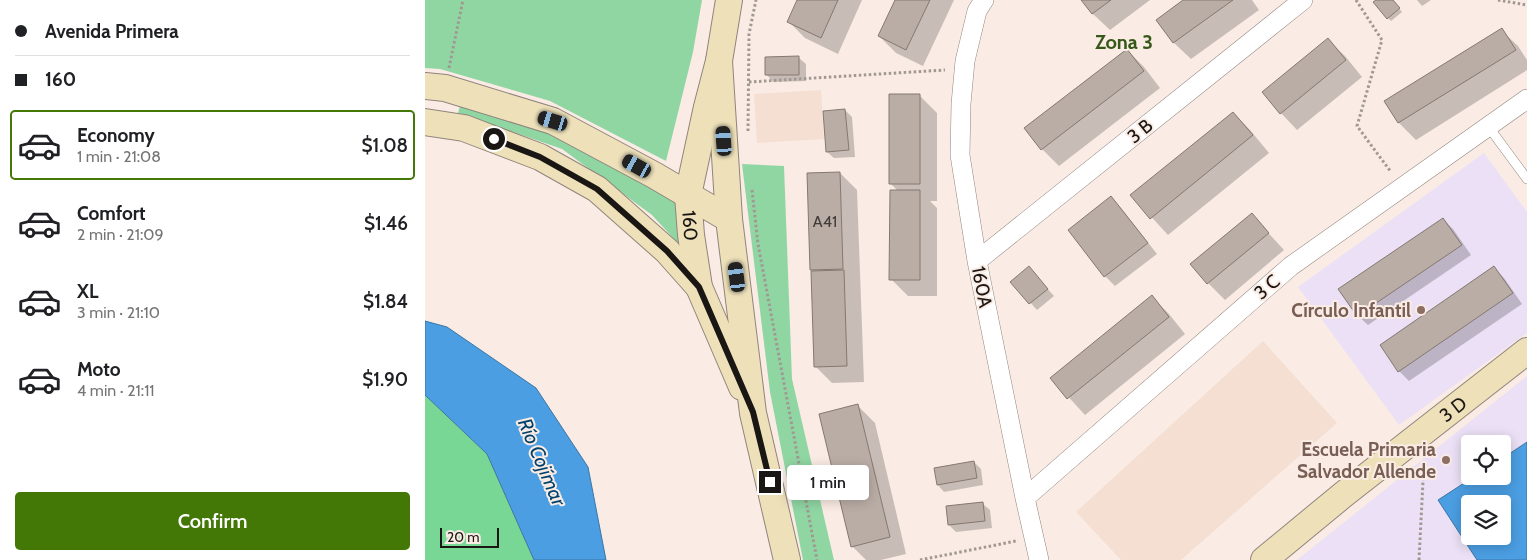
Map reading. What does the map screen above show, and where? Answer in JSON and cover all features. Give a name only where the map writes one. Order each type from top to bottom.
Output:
[{"type":"main road","name":"160","points":[[729,0],[719,61],[688,195],[691,235],[699,287],[753,412]]},
{"type":"main road","name":"160","points":[[719,61],[729,219],[753,412],[787,560]]},
{"type":"main road","points":[[435,87],[553,121],[729,219]]},
{"type":"main road","points":[[425,122],[464,128],[540,157],[597,189],[667,251],[699,287],[716,280],[735,257]]},
{"type":"main road","name":"3 D","points":[[1263,560],[1527,351]]},
{"type":"street","name":"3 B","points":[[977,261],[1303,0]]},
{"type":"street","name":"160A","points":[[980,6],[965,69],[961,104],[960,155],[977,261],[1039,560]]},
{"type":"street","name":"3 C","points":[[1025,498],[1291,266],[1527,99]]},
{"type":"lane","points":[[1488,126],[1527,179]]},
{"type":"path","points":[[435,87],[463,0]]},
{"type":"path","points":[[748,136],[749,34],[756,0]]},
{"type":"path","points":[[1356,0],[1382,40],[1357,126],[1402,187]]},
{"type":"path","points":[[1498,0],[1527,5]]},
{"type":"path","points":[[749,82],[965,69]]},
{"type":"path","points":[[751,181],[758,244],[817,560]]},
{"type":"path","points":[[1419,560],[1425,431]]},
{"type":"path","points":[[920,560],[1034,537]]},
{"type":"shaded area","points":[[821,90],[824,139],[757,143],[754,94]]},
{"type":"shaded area","name":"Círculo Infantil","points":[[1484,153],[1527,212],[1527,333],[1399,425],[1298,287]]},
{"type":"shaded area","points":[[1263,341],[1337,423],[1181,560],[1121,560],[1076,512]]},
{"type":"shaded area","name":"Escuela Primaria Salvador Allende","points":[[1527,376],[1527,560],[1297,560]]},
{"type":"green space","points":[[425,0],[702,0],[693,52],[666,161],[550,101],[440,69],[425,68]]},
{"type":"green space","points":[[461,102],[569,141],[676,202],[685,251],[652,215],[562,149],[458,113]]},
{"type":"green space","points":[[742,164],[784,166],[792,379],[834,560],[803,560],[770,392]]},
{"type":"green space","points":[[425,395],[487,454],[534,560],[425,560]]},
{"type":"water","name":"Río Cojímar","points":[[425,321],[447,327],[536,388],[588,467],[606,560],[534,560],[487,454],[425,395]]},
{"type":"water","points":[[1527,442],[1527,560],[1477,560],[1467,545],[1511,545],[1511,495],[1461,495],[1461,535],[1438,500],[1461,485],[1511,485],[1511,453]]},
{"type":"building","points":[[797,0],[838,0],[821,38],[787,22]]},
{"type":"building","points":[[895,0],[930,0],[906,50],[878,36]]},
{"type":"building","points":[[1081,0],[1111,0],[1092,14]]},
{"type":"building","points":[[1183,0],[1233,0],[1173,43],[1156,20]]},
{"type":"building","points":[[1376,0],[1393,0],[1400,8],[1387,19],[1373,2]]},
{"type":"building","points":[[1502,28],[1516,50],[1398,123],[1384,101]]},
{"type":"building","points":[[1328,38],[1346,60],[1280,114],[1262,92]]},
{"type":"building","points":[[1127,49],[1144,71],[1041,150],[1024,128]]},
{"type":"building","points":[[799,56],[799,75],[765,75],[765,57]]},
{"type":"building","points":[[889,94],[920,94],[920,184],[889,184]]},
{"type":"building","points":[[845,109],[849,150],[826,152],[823,111]]},
{"type":"building","points":[[1233,112],[1253,135],[1150,219],[1130,195]]},
{"type":"building","points":[[840,172],[843,269],[810,270],[807,173]]},
{"type":"building","points":[[890,190],[920,190],[920,280],[889,280]]},
{"type":"building","points":[[1111,196],[1148,243],[1104,277],[1068,230]]},
{"type":"building","points":[[1252,213],[1269,233],[1207,284],[1190,264]]},
{"type":"building","points":[[1443,218],[1462,245],[1357,316],[1338,289]]},
{"type":"building","points":[[1029,266],[1048,289],[1029,304],[1010,282]]},
{"type":"building","points":[[1494,266],[1513,293],[1398,372],[1380,345]]},
{"type":"building","points":[[844,270],[847,366],[814,367],[811,271]]},
{"type":"building","points":[[1152,295],[1169,317],[1067,399],[1050,378]]},
{"type":"building","points":[[858,404],[890,537],[851,547],[819,414]]},
{"type":"building","points":[[974,461],[977,478],[937,485],[934,468]]},
{"type":"building","points":[[983,502],[985,521],[948,525],[946,506]]},
{"type":"place","name":"Círculo Infantil","points":[[1421,310]]},
{"type":"place","name":"Escuela Primaria Salvador Allende","points":[[1446,460]]},
{"type":"district","name":"Zona 3","points":[[1124,42]]},
{"type":"route","points":[[494,139],[540,157],[597,189],[667,251],[699,287],[753,412],[770,482]]}]
